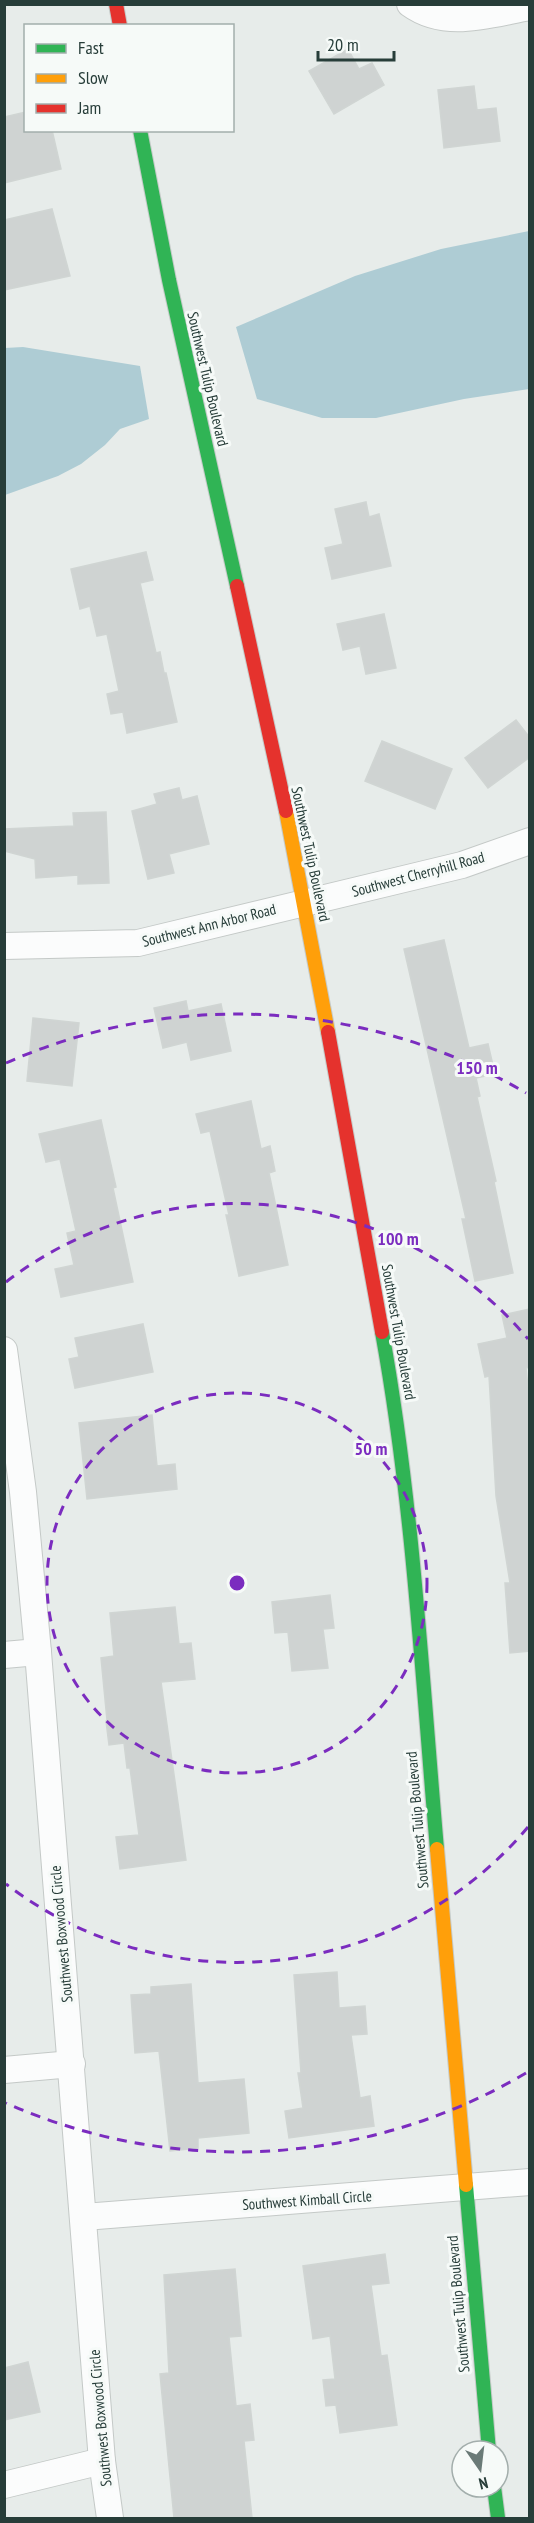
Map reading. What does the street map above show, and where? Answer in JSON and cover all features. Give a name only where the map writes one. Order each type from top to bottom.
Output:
[{"type":"street","points":[[116,4],[120,24]]},
{"type":"street","points":[[410,4],[442,19],[459,19],[530,7]]},
{"type":"street","name":"Southwest Tulip Boulevard","points":[[140,132],[169,280],[305,902],[396,1408],[415,1593],[488,2439]]},
{"type":"street","name":"Southwest Cherryhill Road","points":[[305,902],[462,865],[530,841]]},
{"type":"street","name":"Southwest Ann Arbor Road","points":[[4,946],[138,944],[305,902]]},
{"type":"street","name":"Southwest Boxwood Circle","points":[[4,1350],[22,1481],[38,1652],[102,2461],[110,2518]]},
{"type":"street","points":[[4,1654],[38,1652]]},
{"type":"street","points":[[4,2070],[72,2064]]},
{"type":"street","name":"Southwest Kimball Circle","points":[[84,2217],[530,2182]]},
{"type":"street","points":[[4,2485],[102,2461]]},
{"type":"street","points":[[496,2499],[498,2518]]},
{"type":"water","points":[[529,231],[529,389],[464,399],[376,418],[322,418],[257,399],[236,327],[355,276],[441,249]]},
{"type":"water","points":[[23,347],[140,366],[149,419],[120,429],[105,445],[81,464],[58,476],[5,495],[5,348]]},
{"type":"building","points":[[348,49],[359,69],[372,63],[384,85],[334,114],[309,71]]},
{"type":"building","points":[[474,86],[477,110],[496,108],[500,141],[444,148],[438,90]]},
{"type":"building","points":[[24,112],[24,132],[52,132],[61,169],[4,183],[4,117]]},
{"type":"building","points":[[52,209],[70,276],[4,290],[4,220]]},
{"type":"building","points":[[366,502],[369,517],[379,514],[391,566],[332,579],[325,548],[343,544],[335,509]]},
{"type":"building","points":[[146,552],[153,580],[140,583],[156,653],[160,652],[177,722],[127,733],[123,712],[111,714],[107,694],[119,691],[107,634],[97,636],[90,606],[80,609],[71,569]]},
{"type":"building","points":[[384,614],[396,668],[366,674],[360,646],[343,650],[337,624]]},
{"type":"building","points":[[516,720],[530,738],[530,757],[488,788],[465,758]]},
{"type":"building","points":[[382,741],[452,769],[435,809],[365,781]]},
{"type":"building","points":[[179,788],[182,800],[197,796],[209,844],[169,854],[174,873],[148,879],[132,811],[157,804],[154,794]]},
{"type":"building","points":[[106,812],[109,883],[78,884],[78,875],[36,878],[35,859],[4,851],[4,829],[74,826],[73,813]]},
{"type":"building","points":[[444,940],[469,1048],[488,1044],[495,1074],[476,1078],[480,1096],[477,1097],[513,1273],[475,1281],[462,1219],[466,1219],[404,949]]},
{"type":"building","points":[[186,1001],[188,1011],[221,1004],[231,1051],[191,1060],[187,1042],[163,1048],[154,1008]]},
{"type":"building","points":[[33,1018],[79,1023],[72,1086],[27,1081]]},
{"type":"building","points":[[251,1101],[261,1149],[270,1146],[275,1171],[269,1173],[288,1265],[239,1276],[226,1215],[229,1215],[210,1131],[201,1133],[196,1114]]},
{"type":"building","points":[[101,1120],[133,1282],[61,1297],[55,1269],[74,1265],[67,1233],[76,1231],[60,1159],[46,1162],[39,1134]]},
{"type":"building","points":[[530,1309],[530,1367],[526,1368],[530,1407],[530,1651],[510,1653],[505,1583],[510,1583],[496,1496],[489,1376],[485,1377],[478,1344],[507,1338],[502,1315]]},
{"type":"building","points":[[143,1324],[153,1372],[75,1388],[69,1359],[79,1357],[75,1338]]},
{"type":"building","points":[[152,1415],[157,1466],[175,1464],[177,1489],[87,1499],[79,1423]]},
{"type":"building","points":[[330,1595],[334,1628],[323,1629],[328,1668],[292,1671],[288,1632],[275,1633],[272,1602]]},
{"type":"building","points":[[175,1607],[179,1644],[191,1643],[195,1679],[161,1682],[186,1860],[120,1869],[116,1837],[139,1835],[130,1768],[127,1768],[124,1743],[109,1745],[101,1658],[114,1656],[110,1613]]},
{"type":"building","points":[[337,1972],[339,2008],[365,2006],[367,2034],[351,2035],[360,2098],[370,2096],[374,2126],[289,2138],[285,2111],[303,2108],[298,2073],[301,2073],[294,1975]]},
{"type":"building","points":[[191,1984],[198,2083],[244,2079],[249,2133],[198,2138],[198,2148],[170,2151],[159,2051],[135,2053],[131,1995],[151,1994],[151,1987]]},
{"type":"building","points":[[385,2254],[389,2283],[371,2285],[381,2356],[387,2355],[397,2425],[340,2433],[336,2405],[326,2406],[323,2380],[335,2379],[330,2336],[313,2339],[303,2266]]},
{"type":"building","points":[[235,2269],[241,2336],[229,2337],[236,2406],[250,2404],[254,2440],[244,2441],[252,2518],[174,2518],[160,2374],[169,2373],[164,2275]]},
{"type":"building","points":[[28,2362],[40,2412],[4,2420],[4,2368]]},
{"type":"traffic: fast","points":[[140,132],[169,280],[237,586]]},
{"type":"traffic: fast","points":[[382,1332],[402,1460],[409,1525],[437,1849]]},
{"type":"traffic: fast","points":[[466,2185],[488,2439]]},
{"type":"traffic: fast","points":[[496,2499],[498,2518]]},
{"type":"traffic: slow","points":[[286,811],[328,1032]]},
{"type":"traffic: slow","points":[[437,1849],[466,2185]]},
{"type":"traffic: jam","points":[[116,4],[120,24]]},
{"type":"traffic: jam","points":[[237,586],[286,811]]},
{"type":"traffic: jam","points":[[328,1032],[382,1332]]}]
